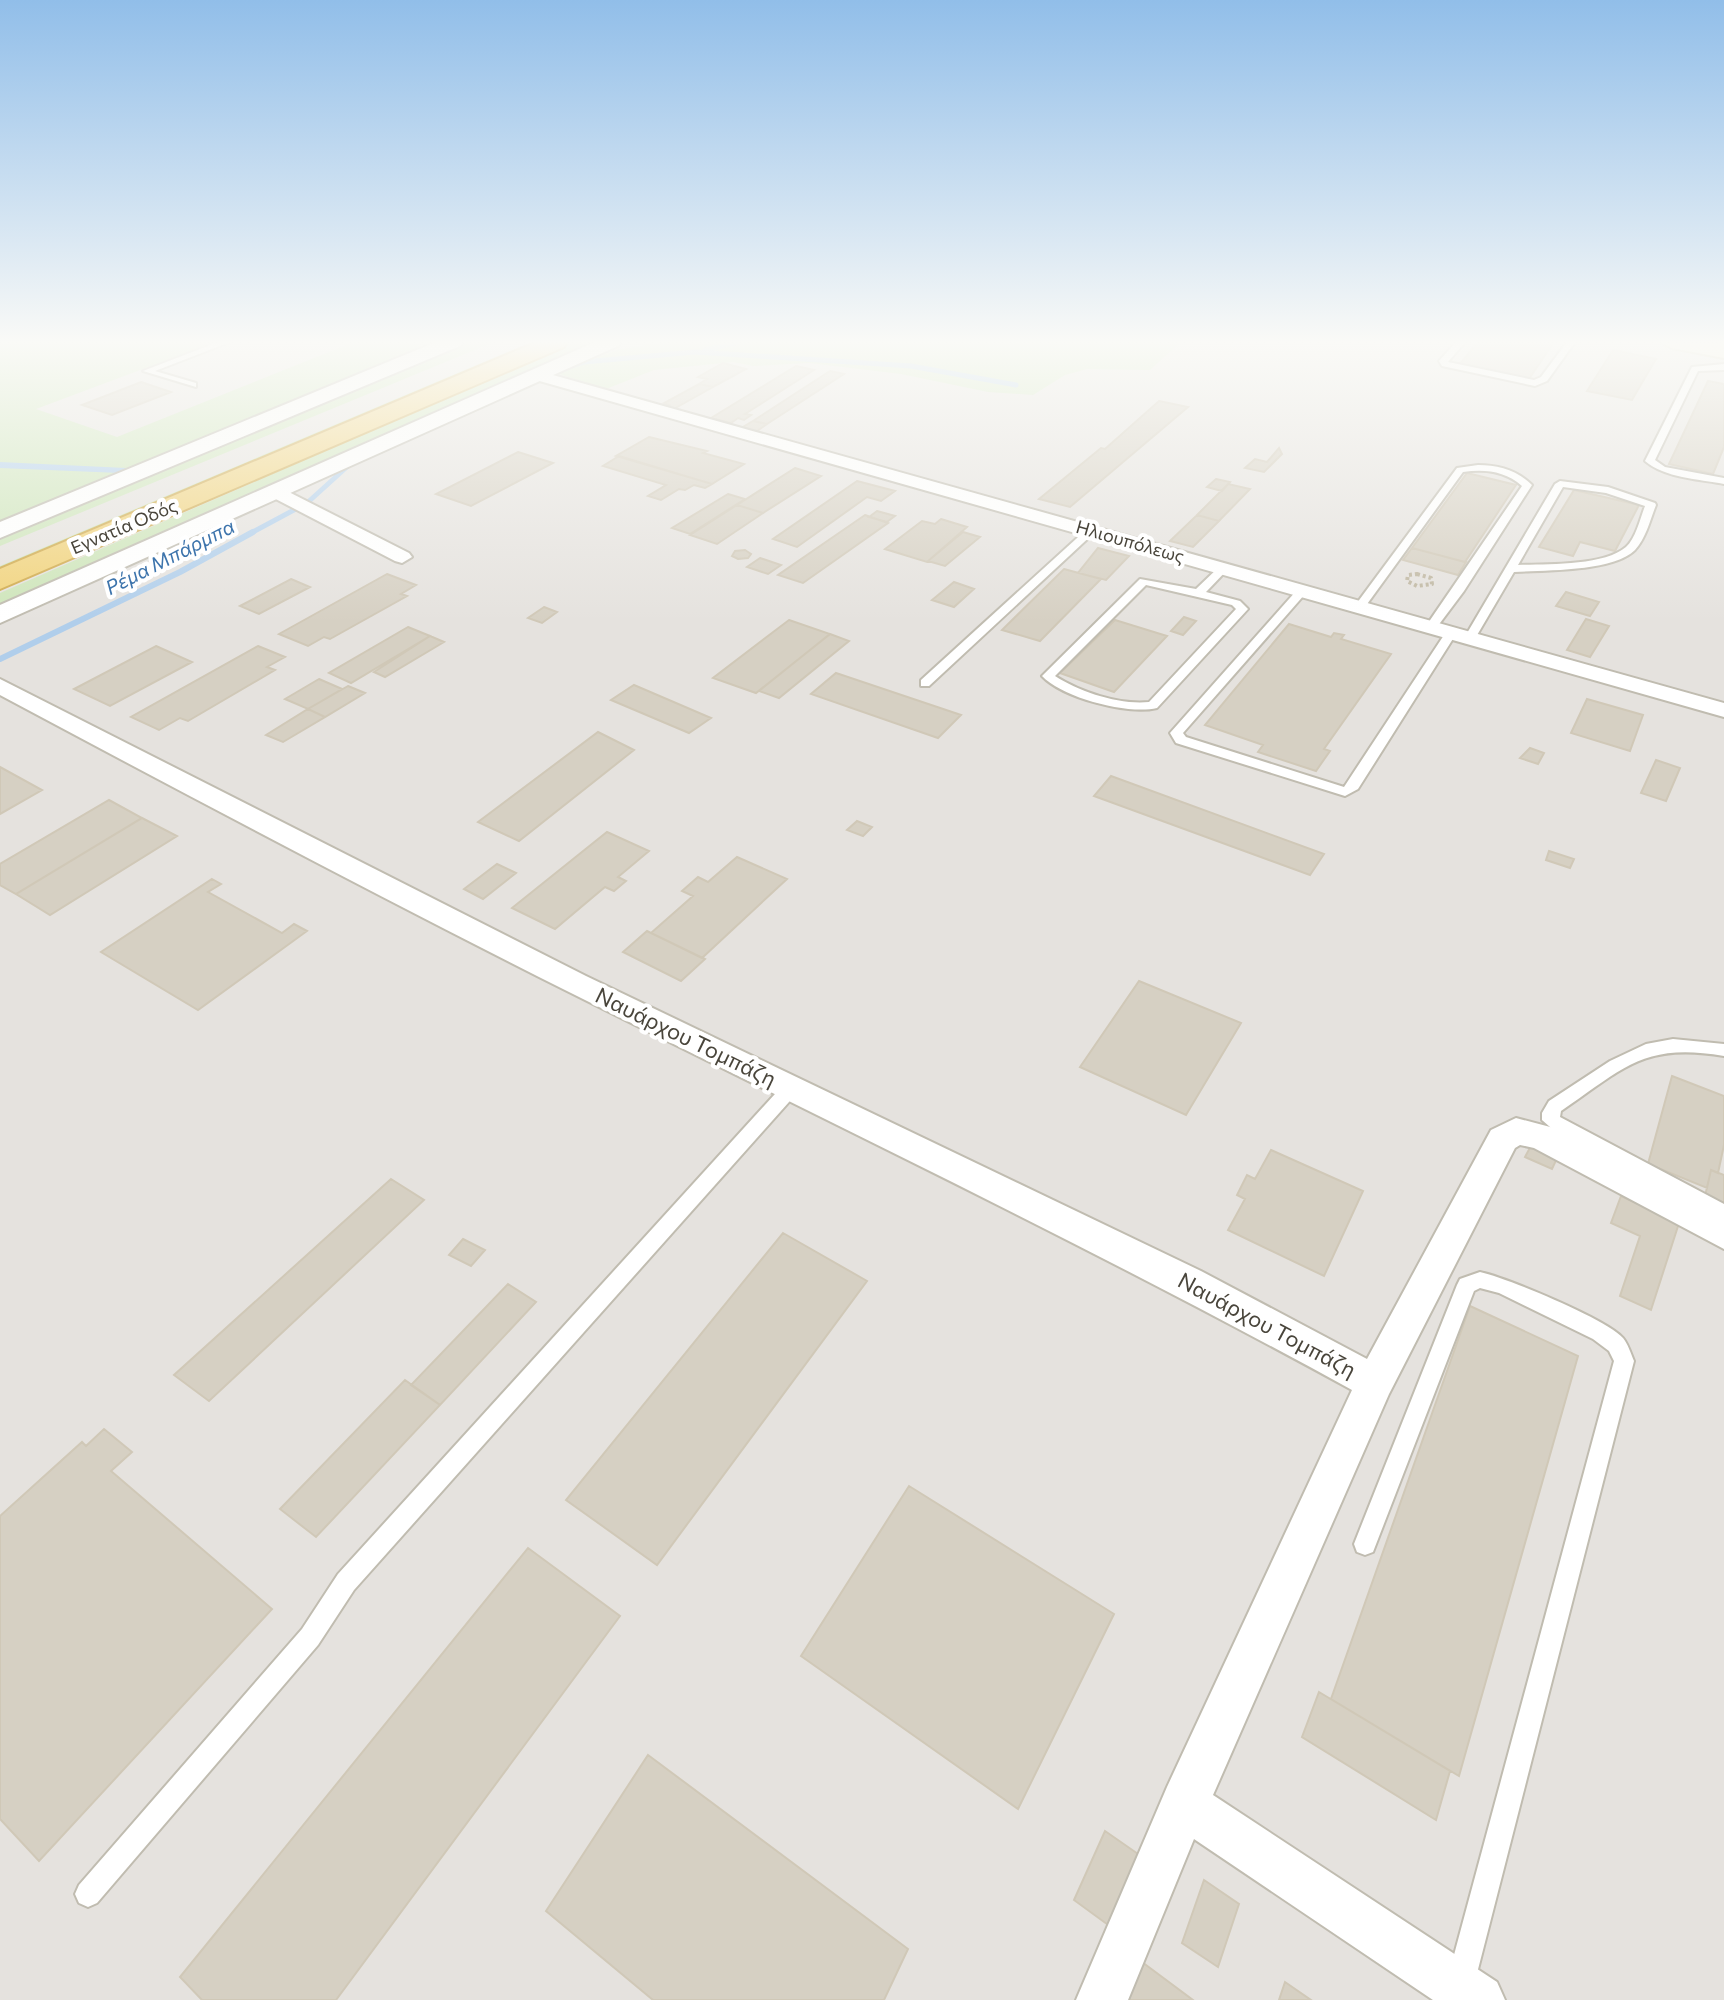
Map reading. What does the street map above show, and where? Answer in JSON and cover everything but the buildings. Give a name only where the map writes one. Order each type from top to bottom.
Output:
[{"type":"highway","name":"Εγνατία Οδός","points":[[0,558],[293,435]]},
{"type":"highway","name":"Εγνατία Οδός","points":[[0,580],[338,435]]},
{"type":"street","points":[[0,531],[224,435]]},
{"type":"street","points":[[0,615],[400,435]]},
{"type":"street","name":"Ηλιουπόλεως","points":[[750,435],[1724,710]]},
{"type":"street","points":[[275,491],[402,557]]},
{"type":"street","name":"Ναυάρχου Τομπάζη","points":[[0,686],[299,843],[1188,1282],[1375,1383]]},
{"type":"street","name":"Ναυάρχου Τομπάζη","points":[[1102,2000],[1184,1804],[1375,1383],[1503,1139],[1516,1131],[1542,1137],[1724,1234]]},
{"type":"street","points":[[1184,1804],[1469,1993]]},
{"type":"lane","points":[[1663,435],[1650,461],[1662,469],[1724,481]]},
{"type":"lane","points":[[1358,609],[1460,470],[1491,469],[1520,478],[1527,485],[1466,581],[1430,629]]},
{"type":"lane","points":[[1301,592],[1176,733],[1181,740],[1345,792],[1351,789],[1510,569],[1560,484],[1608,490],[1651,505],[1631,548],[1622,554],[1581,563],[1510,569]]},
{"type":"lane","points":[[925,683],[1091,531]]},
{"type":"lane","points":[[1198,593],[1223,569]]},
{"type":"lane","points":[[1144,581],[1198,593],[1236,603],[1242,609],[1153,705],[1140,709],[1061,686],[1048,676],[1144,581]]},
{"type":"lane","points":[[1724,1050],[1678,1043],[1654,1046],[1555,1106],[1551,1120],[1724,1213]]},
{"type":"lane","points":[[88,1894],[310,1637],[346,1582],[791,1088]]},
{"type":"lane","points":[[1365,1544],[1467,1285],[1480,1280],[1502,1285],[1600,1333],[1616,1345],[1624,1361],[1469,1993]]},
{"type":"path","points":[[1417,574],[1433,582],[1422,586],[1407,581],[1408,575],[1417,574]]},
{"type":"shaded area","points":[[0,435],[1724,435],[1724,2000],[0,2000]]},
{"type":"green space","points":[[0,435],[215,435],[0,521]]},
{"type":"green space","points":[[237,435],[268,435],[0,546],[0,532]]},
{"type":"green space","points":[[310,435],[320,435],[0,571],[0,566]]},
{"type":"green space","points":[[361,435],[388,435],[0,609],[0,593]]},
{"type":"water","points":[[0,462],[126,468],[120,473],[0,468]]},
{"type":"waterway","name":"Ρέμα Μπάρμπα","points":[[249,534],[307,503],[349,465]]},
{"type":"waterway","name":"Ρέμα Μπάρμπα","points":[[0,659],[180,572],[253,532]]}]
